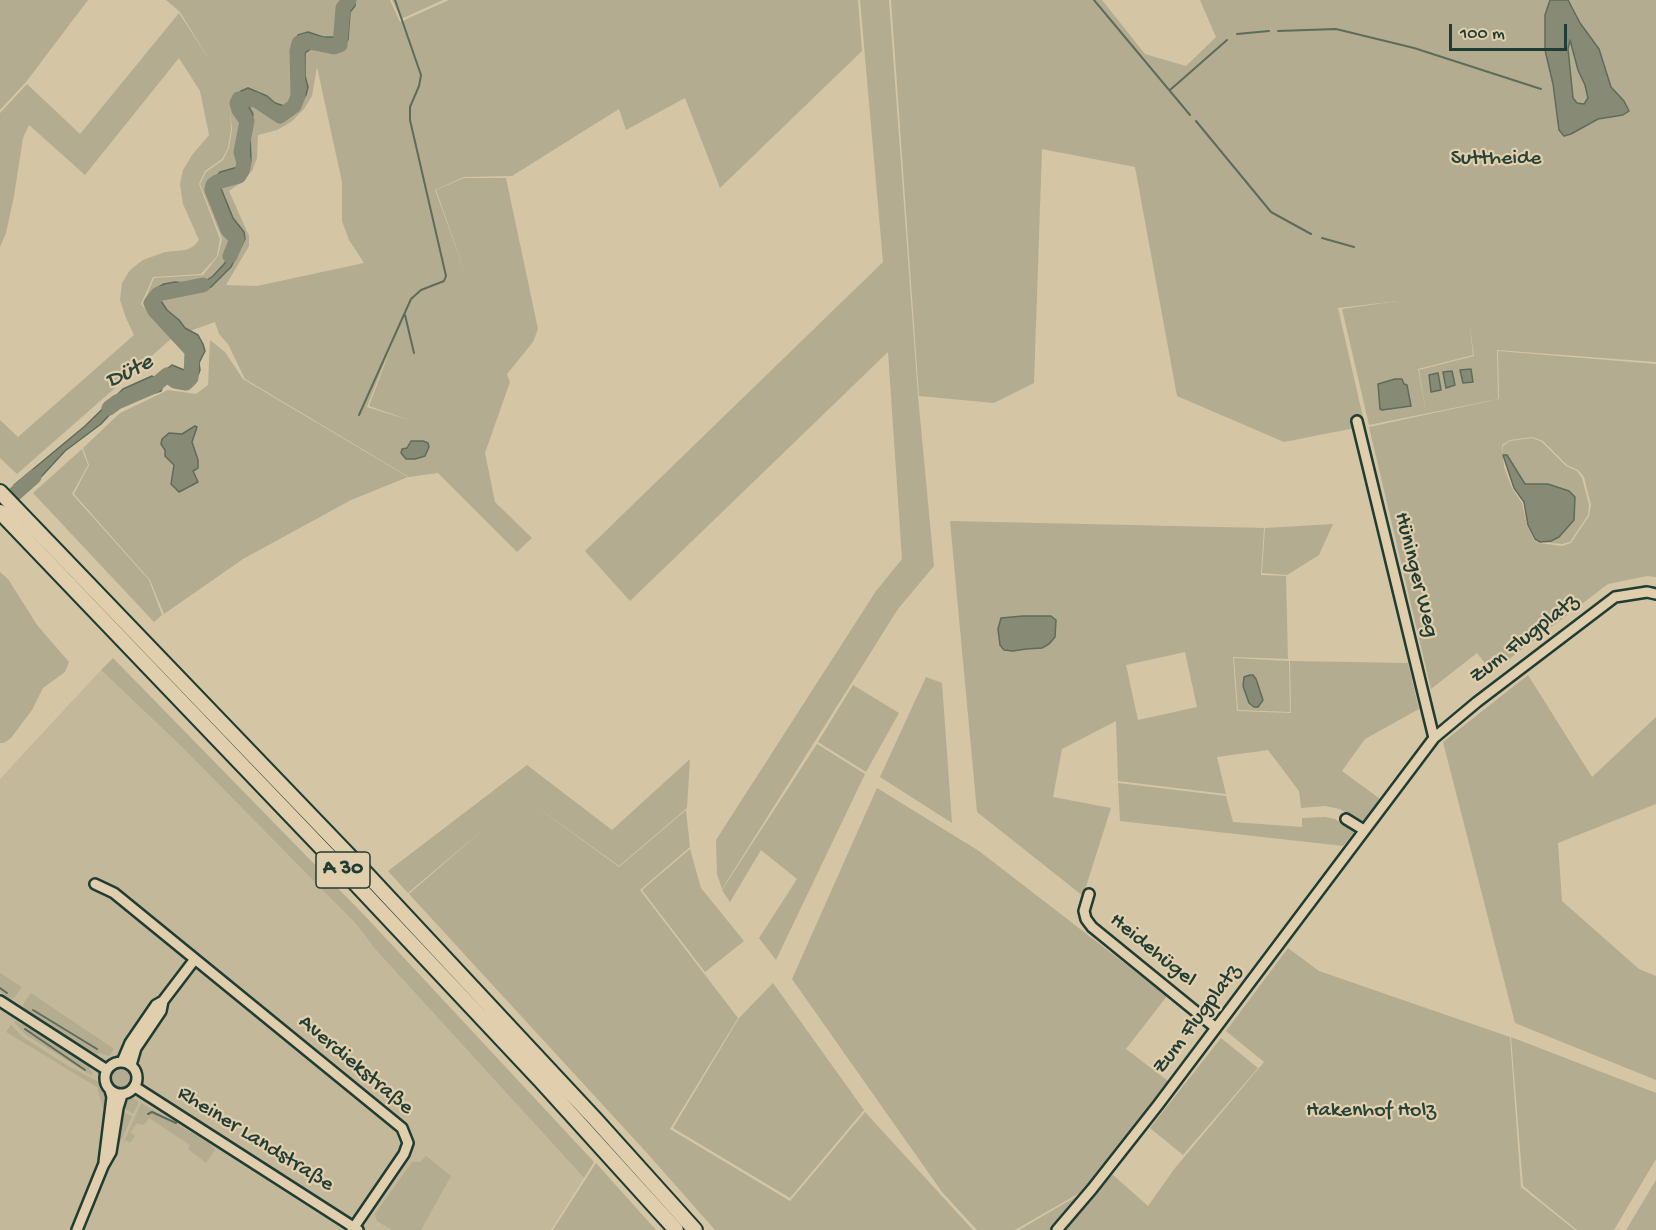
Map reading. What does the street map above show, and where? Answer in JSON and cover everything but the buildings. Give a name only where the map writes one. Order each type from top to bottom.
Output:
[{"type":"highway","name":"A 30","points":[[0,492],[6,512],[356,883],[676,1230]]},
{"type":"highway","name":"A 30","points":[[6,512],[370,877],[695,1230]]},
{"type":"street","name":"Hüninger Weg","points":[[1358,421],[1434,738]]},
{"type":"street","name":"Zum Flugplatz","points":[[1057,1230],[1092,1189],[1216,1028],[1434,738],[1477,702],[1615,597],[1647,592],[1656,594]]},
{"type":"street","points":[[1346,819],[1364,830]]},
{"type":"street","name":"Averdiekstraße","points":[[94,884],[114,893],[406,1133],[408,1143],[404,1154],[355,1229]]},
{"type":"street","name":"Heidehügel","points":[[1089,894],[1084,911],[1092,927],[1216,1028]]},
{"type":"street","points":[[131,1065],[136,1048],[162,1011],[164,1001],[195,959]]},
{"type":"street","points":[[0,1001],[107,1070]]},
{"type":"street","points":[[122,1062],[130,1042],[156,1005],[164,1001]]},
{"type":"street","points":[[104,1166],[112,1097],[105,1081],[107,1070],[113,1064],[122,1062],[131,1065],[137,1073],[135,1087],[132,1091],[122,1095],[110,1090]]},
{"type":"street","name":"Rheiner Landstraße","points":[[135,1087],[355,1229]]},
{"type":"street","points":[[77,1230],[111,1152],[117,1108],[122,1095]]},
{"type":"shaded area","points":[[344,0],[355,0],[355,6],[350,12],[348,40],[332,47],[314,43],[312,48],[305,53],[305,76],[308,87],[306,95],[295,110],[283,116],[256,98],[251,97],[246,102],[253,114],[250,133],[251,161],[241,173],[228,176],[220,182],[233,218],[244,232],[245,239],[231,267],[211,287],[200,291],[172,289],[160,295],[167,310],[185,328],[198,335],[203,344],[205,351],[199,363],[200,370],[197,378],[189,382],[175,375],[165,380],[161,391],[155,393],[144,389],[126,397],[101,424],[65,451],[41,477],[21,492],[14,485],[85,426],[123,389],[152,376],[155,378],[172,365],[189,372],[192,370],[191,355],[186,340],[154,304],[152,298],[155,289],[175,282],[200,285],[213,276],[225,263],[237,235],[227,222],[225,211],[213,184],[220,172],[238,167],[243,159],[242,147],[248,117],[240,105],[238,95],[248,88],[267,96],[275,103],[284,106],[291,103],[298,95],[300,88],[299,51],[296,39],[298,35],[308,32],[323,37],[338,37]]},
{"type":"shaded area","points":[[1550,0],[1568,0],[1580,23],[1599,49],[1611,87],[1624,101],[1629,111],[1623,115],[1598,119],[1564,136],[1559,130],[1553,84],[1545,50],[1545,15]],"holes":[[[1570,40],[1588,98],[1584,104],[1577,103],[1573,98],[1568,49]]]},
{"type":"shaded area","points":[[1471,369],[1473,382],[1463,383],[1460,370]]},
{"type":"shaded area","points":[[1452,371],[1455,385],[1446,388],[1443,372]]},
{"type":"shaded area","points":[[1438,373],[1441,390],[1431,392],[1429,375]]},
{"type":"shaded area","points":[[1402,379],[1407,385],[1411,406],[1382,410],[1380,409],[1378,384]]},
{"type":"shaded area","points":[[197,427],[192,442],[198,468],[193,471],[198,482],[179,492],[171,484],[174,465],[165,456],[165,450],[161,444],[162,439],[169,433],[182,434]]},
{"type":"shaded area","points":[[411,441],[428,443],[429,447],[425,456],[406,459],[401,453],[402,449],[407,448]]},
{"type":"shaded area","points":[[1503,455],[1507,455],[1525,484],[1548,484],[1569,491],[1575,497],[1574,520],[1559,537],[1551,541],[1540,542],[1535,539],[1528,525],[1524,502],[1514,488]]},
{"type":"shaded area","points":[[1051,616],[1056,620],[1055,637],[1042,648],[1004,650],[1000,645],[998,629],[1001,618]]},
{"type":"shaded area","points":[[101,670],[183,748],[357,925],[375,949],[584,1178],[551,1230],[0,1230],[0,779]]},
{"type":"shaded area","points":[[1250,675],[1256,679],[1263,700],[1258,707],[1249,703],[1243,686],[1244,677]]},
{"type":"green space","points":[[0,0],[88,0],[26,82],[0,110]]},
{"type":"green space","points":[[166,0],[390,0],[400,22],[449,0],[858,0],[862,51],[720,188],[685,98],[626,130],[619,109],[512,176],[464,177],[435,190],[469,283],[436,190],[464,178],[506,178],[538,329],[533,342],[507,374],[510,382],[485,453],[495,502],[532,538],[517,552],[438,473],[409,477],[245,379],[228,344],[219,334],[215,322],[173,337],[143,304],[154,278],[203,275],[218,256],[222,239],[200,184],[206,172],[223,160],[229,148],[232,129],[230,112],[231,129],[228,148],[222,159],[205,171],[199,184],[220,239],[217,256],[201,274],[153,277],[141,304],[172,338],[17,474],[0,458],[0,420],[18,437],[134,335],[120,300],[122,283],[130,270],[143,260],[165,252],[186,250],[199,240],[183,204],[180,184],[183,170],[209,135],[200,91],[179,58],[85,175],[29,125],[23,138],[14,196],[6,233],[0,247],[0,113],[27,84],[80,134],[179,13],[212,64],[180,12]],"holes":[[[317,67],[342,182],[342,221],[349,240],[364,263],[257,286],[226,285],[249,246],[249,236],[229,191],[252,171],[257,158],[258,135],[277,130],[291,122],[304,109],[312,96]],[[398,328],[369,406],[412,421],[367,407]]]},
{"type":"green space","points":[[392,0],[443,0],[401,19]]},
{"type":"green space","points":[[860,0],[889,0],[918,396],[934,566],[898,609],[722,889],[717,874],[716,840],[876,591],[902,559],[888,352],[630,601],[585,551],[883,262]]},
{"type":"green space","name":"Suttheide","points":[[891,0],[1102,0],[1145,54],[1186,66],[1216,37],[1200,0],[1656,0],[1656,362],[1497,350],[1498,399],[1369,425],[1342,309],[1398,301],[1338,308],[1365,426],[1284,442],[1177,396],[1135,167],[1042,149],[1034,383],[994,403],[919,396]],"holes":[[[1469,321],[1474,356],[1419,370],[1426,413],[1418,369],[1473,355]]]},
{"type":"green space","points":[[210,340],[225,352],[243,379],[408,477],[351,500],[243,559],[164,614],[150,580],[74,494],[89,465],[83,448],[120,413],[168,390],[196,394],[208,385]]},
{"type":"green space","points":[[1498,351],[1656,364],[1656,577],[1647,576],[1608,584],[1492,672],[1477,653],[1431,689],[1369,427],[1499,399]],"holes":[[[1532,437],[1543,441],[1567,465],[1578,470],[1584,477],[1591,505],[1589,516],[1571,543],[1562,546],[1539,543],[1534,540],[1527,525],[1522,503],[1512,488],[1504,467],[1502,445],[1510,440]]]},
{"type":"green space","points":[[1532,438],[1542,442],[1566,466],[1577,471],[1582,478],[1589,505],[1588,515],[1570,542],[1562,544],[1540,542],[1551,541],[1559,537],[1574,520],[1548,484],[1525,484],[1507,455],[1503,455],[1503,446],[1510,441]]},
{"type":"green space","points":[[82,449],[88,465],[72,494],[149,580],[162,615],[154,622],[33,493]]},
{"type":"green space","points":[[950,521],[1264,528],[1261,575],[1286,576],[1288,659],[1233,657],[1237,711],[1291,713],[1290,661],[1408,663],[1419,709],[1365,739],[1342,771],[1380,799],[1364,821],[1339,809],[1325,806],[1301,808],[1299,791],[1268,750],[1217,757],[1226,794],[1118,781],[1116,721],[1062,749],[1053,797],[1111,808],[1083,896],[977,812]],"holes":[[[1185,652],[1197,707],[1138,720],[1126,665]]]},
{"type":"green space","points":[[1333,524],[1319,555],[1287,575],[1262,573],[1265,528]]},
{"type":"green space","points":[[0,572],[8,579],[37,625],[69,662],[65,672],[43,688],[32,710],[11,738],[4,743],[0,743]]},
{"type":"green space","points":[[113,658],[366,917],[594,1162],[584,1178],[375,949],[357,925],[183,748],[101,670]]},
{"type":"green space","points":[[1234,658],[1289,661],[1290,712],[1238,710]]},
{"type":"green space","points":[[1528,675],[1592,777],[1656,717],[1656,804],[1558,843],[1562,901],[1639,969],[1656,976],[1656,1080],[1515,1023],[1443,742]]},
{"type":"green space","points":[[926,677],[942,683],[952,823],[880,777]]},
{"type":"green space","points":[[853,685],[899,713],[866,772],[818,742]]},
{"type":"green space","points":[[817,744],[865,774],[776,960],[759,938],[797,879],[761,850],[730,902],[722,890]]},
{"type":"green space","points":[[690,759],[687,808],[619,866],[522,796],[619,867],[686,810],[690,847],[640,890],[738,1018],[670,1129],[790,1201],[865,1112],[973,1230],[715,1230],[409,894],[487,826],[408,893],[388,871],[527,765],[612,830]]},
{"type":"green space","points":[[1118,783],[1226,796],[1233,822],[1302,827],[1302,818],[1325,817],[1335,819],[1355,831],[1343,846],[1120,821]]},
{"type":"green space","points":[[877,788],[979,851],[1167,996],[1126,1049],[1168,1081],[1083,1191],[1015,1230],[977,1230],[942,1192],[792,979]]},
{"type":"green space","points":[[690,849],[701,888],[744,941],[705,972],[642,890]]},
{"type":"green space","name":"Hakenhof Holz","points":[[1288,948],[1319,971],[1510,1037],[1521,1187],[1575,1230],[1019,1230],[1113,1175],[1148,1206],[1175,1168],[1264,1062],[1226,1031]]},
{"type":"green space","points":[[0,973],[22,987],[14,998],[10,999],[0,992]]},
{"type":"green space","points":[[773,983],[864,1110],[790,1198],[673,1128],[739,1018]]},
{"type":"green space","points":[[31,993],[114,1049],[109,1056],[99,1053],[97,1055],[54,1030],[24,1008],[23,1004]]},
{"type":"green space","points":[[14,1022],[36,1030],[90,1067],[93,1073],[91,1075],[26,1035]]},
{"type":"green space","points":[[11,1025],[23,1037],[68,1066],[97,1081],[105,1096],[106,1108],[103,1108],[97,1087],[6,1032]]},
{"type":"green space","points":[[1511,1037],[1656,1093],[1656,1159],[1614,1230],[1577,1230],[1523,1186]]},
{"type":"green space","points":[[1221,1038],[1258,1068],[1183,1155],[1150,1128]]},
{"type":"green space","points":[[121,1066],[129,1070],[133,1078],[129,1086],[121,1090],[113,1086],[109,1078],[113,1070]]},
{"type":"green space","points":[[132,1098],[139,1102],[133,1114],[124,1108],[128,1100]]},
{"type":"green space","points":[[141,1103],[209,1143],[215,1150],[206,1163],[188,1149],[190,1145],[149,1118],[145,1124],[137,1123],[130,1132],[135,1136],[130,1143],[126,1140],[123,1144]]},
{"type":"green space","points":[[121,1111],[132,1116],[110,1166],[109,1165]]},
{"type":"green space","points":[[426,1156],[451,1176],[421,1230],[392,1230],[377,1221],[375,1214],[412,1162],[420,1162]]},
{"type":"green space","points":[[596,1163],[656,1230],[553,1230]]},
{"type":"green space","points":[[1656,1180],[1656,1230],[1626,1230]]},
{"type":"waterway","name":"Düte","points":[[230,256],[237,239],[228,230],[212,190],[213,185],[217,182],[239,176],[242,171],[244,163],[241,152],[247,121],[237,103],[239,99],[256,100],[280,116],[294,106],[298,96],[297,51],[299,43],[305,41],[334,47],[340,45],[343,8],[349,0]]},
{"type":"waterway","points":[[359,415],[411,299],[421,290],[444,281],[446,276],[410,120],[410,107],[421,75],[395,0]]},
{"type":"waterway","points":[[1094,0],[1190,115]]},
{"type":"waterway","points":[[1278,31],[1336,29],[1414,48],[1541,89]]},
{"type":"waterway","points":[[1237,34],[1269,31]]},
{"type":"waterway","points":[[1170,90],[1227,40]]},
{"type":"waterway","points":[[1196,121],[1271,212],[1311,234]]},
{"type":"waterway","points":[[1322,238],[1354,247]]},
{"type":"waterway","name":"Düte","points":[[109,408],[117,402],[154,386],[167,375],[175,381],[186,383],[191,378],[192,351],[155,311],[151,303],[158,294],[203,285]]},
{"type":"waterway","points":[[405,315],[414,353]]},
{"type":"waterway","name":"Düte","points":[[0,507],[34,477]]},
{"type":"waterway","points":[[0,988],[7,993]]},
{"type":"waterway","points":[[33,1010],[97,1049]]},
{"type":"waterway","points":[[25,1029],[85,1070]]},
{"type":"waterway","points":[[148,1114],[152,1112],[176,1123]]}]
